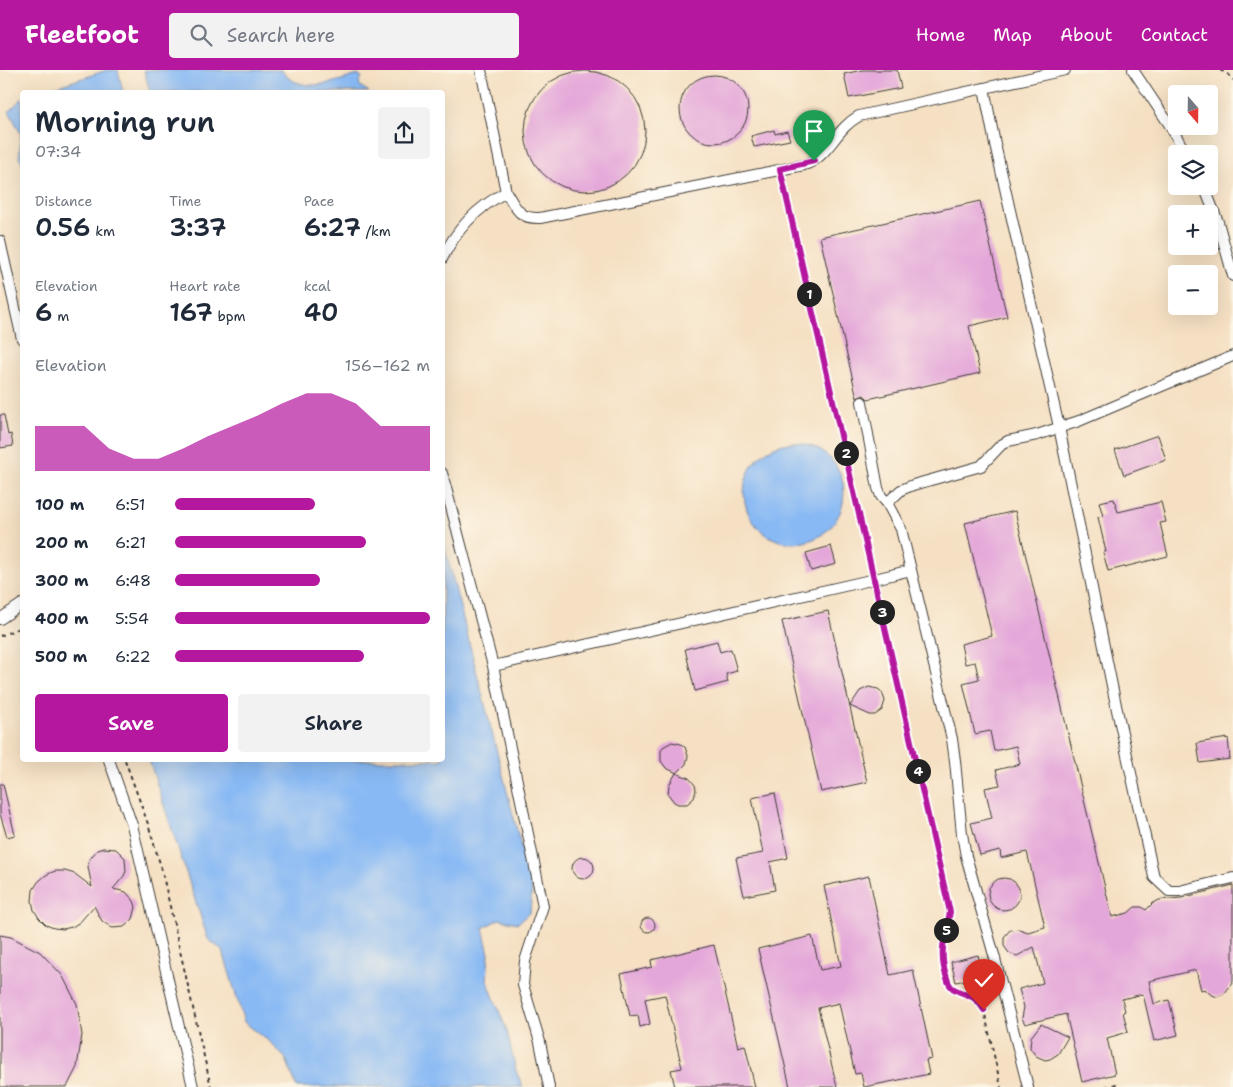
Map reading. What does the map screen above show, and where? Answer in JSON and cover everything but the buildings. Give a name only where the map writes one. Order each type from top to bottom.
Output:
[{"type":"street","points":[[481,70],[506,192],[519,212],[528,218],[540,218],[814,161],[841,130],[850,121],[859,116],[1065,70]]},
{"type":"street","points":[[1133,70],[1181,145]]},
{"type":"street","points":[[984,88],[995,144],[1060,427],[1117,710],[1154,877],[1168,891],[1179,891],[1233,878]]},
{"type":"street","points":[[445,254],[452,241],[471,217],[506,192]]},
{"type":"street","points":[[1208,195],[1218,222],[1233,276]]},
{"type":"street","points":[[0,241],[20,330]]},
{"type":"street","points":[[886,503],[902,490],[913,485],[981,466],[1008,441],[1038,435],[1060,427],[1233,356]]},
{"type":"street","points":[[862,402],[878,488],[902,529],[952,739],[966,856],[1028,1087]]},
{"type":"street","points":[[445,483],[493,666],[543,906],[526,961],[523,985],[540,1042],[549,1087]]},
{"type":"street","points":[[493,666],[911,570]]},
{"type":"street","points":[[0,619],[20,606]]},
{"type":"street","points":[[109,762],[132,825],[193,1087]]},
{"type":"path","points":[[1220,70],[1228,74],[1233,80]]},
{"type":"path","points":[[780,169],[950,912],[942,951],[943,966],[948,983],[954,990],[972,996],[984,1010],[1001,1087]]},
{"type":"path","points":[[0,636],[20,628]]},
{"type":"path","points":[[126,762],[161,867],[212,1087]]},
{"type":"path","points":[[1104,1087],[1116,1084],[1116,1087]]},
{"type":"water","points":[[107,70],[118,70],[123,90],[46,90]]},
{"type":"water","points":[[144,70],[281,70],[294,81],[311,85],[319,85],[358,75],[362,77],[359,82],[360,86],[366,90],[149,90]]},
{"type":"water","points":[[20,100],[20,132],[9,111]]},
{"type":"water","points":[[794,443],[813,447],[829,458],[840,474],[844,493],[840,512],[829,528],[813,539],[794,543],[775,539],[759,528],[748,512],[744,493],[748,474],[759,458],[775,447]]},
{"type":"water","points":[[445,548],[532,889],[530,912],[518,923],[499,919],[483,928],[489,954],[487,980],[507,1031],[516,1071],[523,1087],[297,1087],[286,1059],[270,1042],[244,1022],[223,951],[208,939],[150,762],[445,762]]},
{"type":"route","points":[[814,161],[804,165],[780,169],[950,912],[942,951],[943,966],[948,983],[954,990],[972,996],[984,1010]]}]
